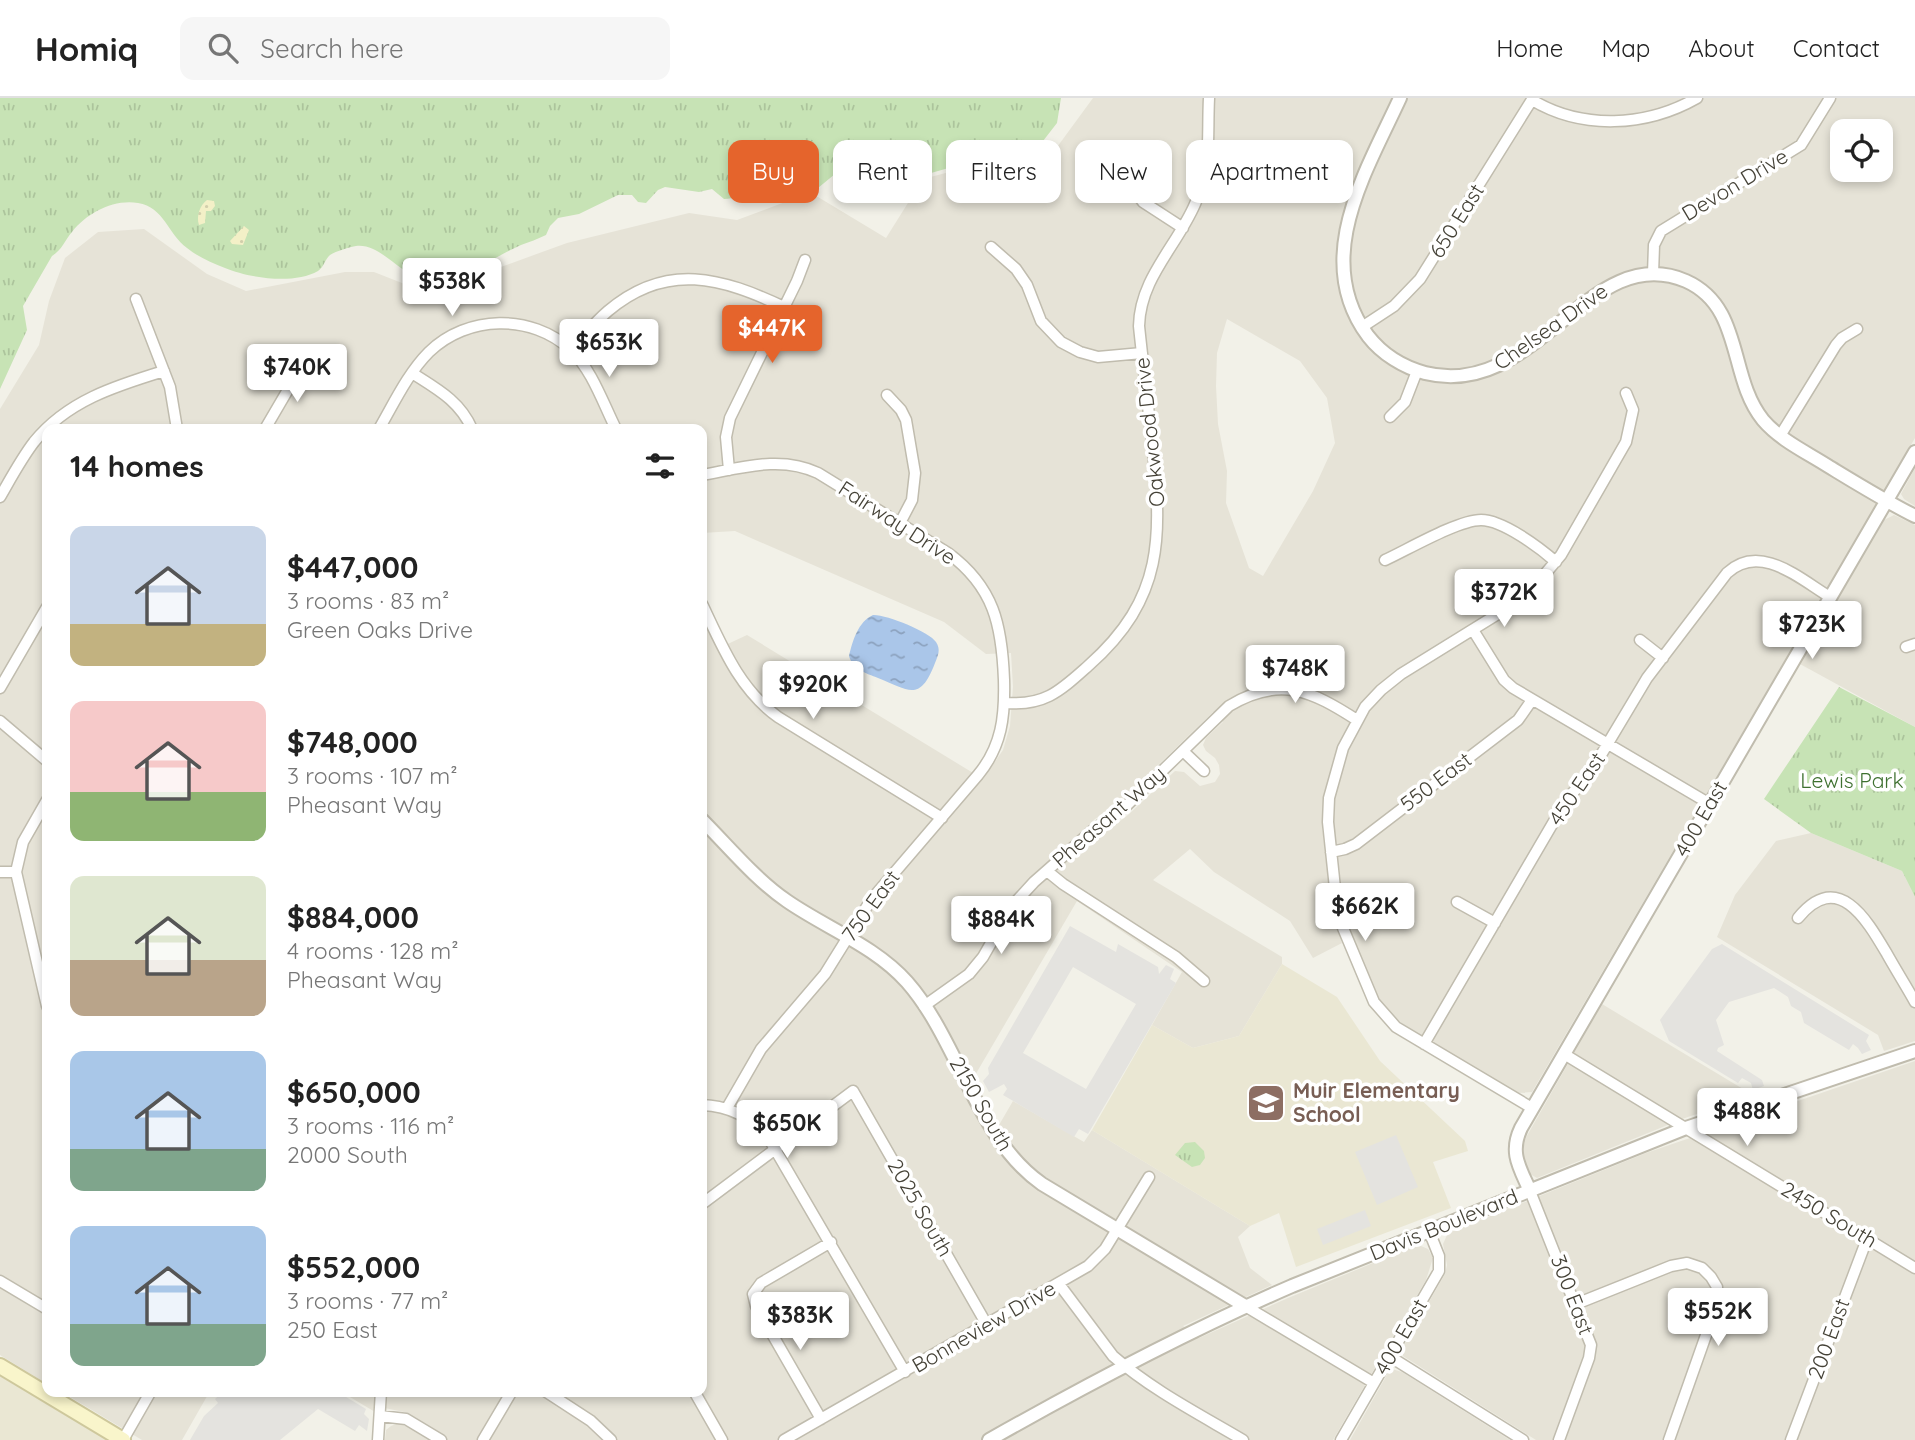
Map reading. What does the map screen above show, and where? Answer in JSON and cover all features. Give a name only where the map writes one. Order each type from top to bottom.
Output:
[{"type":"main road","points":[[0,1366],[42,1391]]},
{"type":"main road","points":[[52,1397],[123,1440]]},
{"type":"street","name":"Oakwood Drive","points":[[1004,703],[1034,702],[1065,687],[1115,639],[1131,617],[1145,589],[1157,540],[1159,504],[1139,326],[1142,299],[1196,201],[1206,170],[1210,138],[1209,98]]},
{"type":"street","name":"Chelsea Drive","points":[[1400,98],[1359,189],[1346,232],[1343,257],[1352,309],[1362,327],[1387,355],[1417,370],[1440,376],[1460,376],[1496,368],[1614,284],[1633,276],[1653,274],[1676,278],[1692,284],[1716,306],[1729,329],[1744,386],[1763,420],[1780,436],[1915,516]]},
{"type":"street","points":[[1532,99],[1565,115],[1611,122],[1655,116],[1697,98]]},
{"type":"street","name":"Devon Drive","points":[[1653,274],[1654,246],[1661,231],[1801,145],[1830,98]]},
{"type":"street","name":"650 East","points":[[1362,327],[1394,306],[1420,279],[1532,99]]},
{"type":"street","points":[[1145,203],[1183,228]]},
{"type":"street","points":[[990,247],[1016,269],[1027,285],[1041,321],[1061,342],[1080,352],[1098,357],[1142,353]]},
{"type":"street","points":[[729,470],[726,437],[730,418],[805,260]]},
{"type":"street","points":[[570,350],[615,305],[645,289],[667,282],[693,279],[720,281],[784,307]]},
{"type":"street","points":[[136,299],[164,370],[175,407],[177,424]]},
{"type":"street","points":[[382,424],[421,361],[442,342],[465,329],[492,323],[521,325],[548,334],[570,350],[588,373],[614,424]]},
{"type":"street","points":[[1780,436],[1836,345],[1857,329]]},
{"type":"street","points":[[268,424],[303,364]]},
{"type":"street","points":[[52,424],[93,396],[164,370]]},
{"type":"street","points":[[1390,417],[1405,402],[1417,370]]},
{"type":"street","points":[[412,373],[453,400],[462,409],[470,424]]},
{"type":"street","points":[[1532,1108],[1387,1019],[1369,994],[1339,918],[1328,810],[1331,786],[1343,748],[1357,720],[1365,707],[1389,682],[1525,596],[1556,562],[1626,442],[1633,410],[1626,394]]},
{"type":"street","points":[[887,396],[901,410],[906,420],[915,473],[912,500],[900,523]]},
{"type":"street","points":[[0,497],[28,450],[42,433]]},
{"type":"street","name":"400 East","points":[[1530,1191],[1514,1151],[1518,1134],[1915,452]]},
{"type":"street","name":"Fairway Drive","points":[[707,474],[776,463],[802,466],[818,473],[957,560],[974,577],[987,596],[1000,628],[1004,703]]},
{"type":"street","points":[[1385,560],[1463,524],[1480,520],[1498,524],[1542,550],[1556,562]]},
{"type":"street","name":"450 East","points":[[1424,1044],[1567,799],[1589,775],[1640,689],[1727,573],[1741,563],[1757,560],[1768,562],[1830,597]]},
{"type":"street","points":[[707,614],[738,675],[762,704],[778,717],[942,818]]},
{"type":"street","points":[[0,688],[42,616]]},
{"type":"street","points":[[1473,630],[1504,680],[1532,700],[1710,804]]},
{"type":"street","points":[[1640,640],[1663,658]]},
{"type":"street","name":"Pheasant Way","points":[[925,1006],[970,974],[1012,906],[1047,871],[1093,830],[1124,808],[1229,706],[1265,690],[1305,691],[1328,701],[1357,720]]},
{"type":"street","name":"550 East","points":[[1331,852],[1356,844],[1518,720],[1532,700]]},
{"type":"street","name":"750 East","points":[[727,1108],[761,1049],[825,974],[871,900],[992,756],[1001,733],[1004,703]]},
{"type":"street","points":[[0,721],[42,757]]},
{"type":"street","name":"Pheasant Way","points":[[1183,751],[1204,771]]},
{"type":"street","points":[[42,809],[23,842],[16,872],[42,984]]},
{"type":"street","name":"2150 South","points":[[707,825],[776,893],[896,971],[925,1006],[1010,1156],[1030,1176],[1374,1383]]},
{"type":"street","points":[[1047,871],[1175,957],[1203,981]]},
{"type":"street","points":[[0,872],[16,872]]},
{"type":"street","points":[[1798,918],[1811,905],[1824,900],[1839,900],[1854,906],[1865,917],[1915,1002]]},
{"type":"street","points":[[1457,902],[1495,923]]},
{"type":"street","name":"Davis Boulevard","points":[[989,1440],[1124,1365],[1245,1306],[1686,1128],[1915,1051]]},
{"type":"street","name":"2450 South","points":[[1564,1054],[1915,1268]]},
{"type":"street","name":"2025 South","points":[[776,1149],[853,1091],[987,1325]]},
{"type":"street","points":[[707,1106],[727,1108],[751,1121],[776,1149],[905,1371]]},
{"type":"street","points":[[707,1200],[776,1149]]},
{"type":"street","name":"Bonneview Drive","points":[[784,1440],[1059,1284],[1097,1258],[1149,1177]]},
{"type":"street","name":"300 East","points":[[1530,1191],[1590,1341],[1591,1350],[1559,1440]]},
{"type":"street","name":"400 East","points":[[1341,1440],[1439,1270],[1439,1256],[1429,1231]]},
{"type":"street","name":"200 East","points":[[1791,1440],[1867,1239]]},
{"type":"street","points":[[821,1419],[756,1306],[753,1294],[761,1283],[831,1242]]},
{"type":"street","points":[[1576,1304],[1676,1264],[1687,1263],[1702,1268],[1711,1277],[1717,1287],[1717,1304],[1669,1440]]},
{"type":"street","points":[[0,1281],[42,1306]]},
{"type":"street","points":[[1059,1284],[1113,1356],[1153,1386],[1243,1440]]},
{"type":"street","points":[[1390,1356],[1523,1440]]},
{"type":"street","points":[[123,1440],[148,1397]]},
{"type":"street","points":[[378,1440],[381,1397]]},
{"type":"street","points":[[483,1440],[508,1397]]},
{"type":"street","points":[[555,1397],[592,1420],[611,1440]]},
{"type":"street","points":[[697,1397],[722,1440]]},
{"type":"street","points":[[380,1416],[406,1419],[441,1440]]},
{"type":"shaded area","points":[[1093,98],[1915,98],[1915,438],[1532,1092],[1518,1093],[1410,1030],[1386,1010],[1373,989],[1345,918],[1334,824],[1334,799],[1324,797],[1322,826],[1330,898],[1342,943],[1313,958],[1290,921],[1214,872],[1190,849],[1153,880],[1282,957],[1282,964],[1239,1036],[1193,1048],[1152,1025],[1182,972],[1077,901],[974,1077],[958,1081],[985,1131],[999,1125],[1013,1101],[1084,1142],[1092,1130],[1250,1226],[1238,1237],[1250,1268],[1272,1285],[1183,1326],[1199,1338],[1412,1247],[1421,1246],[1428,1249],[1433,1258],[1426,1280],[1333,1440],[385,1440],[386,1430],[391,1426],[399,1423],[410,1428],[416,1418],[404,1412],[375,1406],[375,1412],[350,1397],[707,1397],[707,628],[717,649],[747,635],[983,779],[1003,750],[1010,726],[1013,687],[1011,653],[986,654],[944,622],[735,531],[707,533],[707,424],[42,424],[42,1381],[0,1355],[0,409],[39,345],[49,301],[65,258],[98,232],[144,229],[207,274],[246,291],[345,272],[374,272],[407,285],[456,287],[498,268],[567,243],[689,213],[737,220],[782,203],[819,203],[819,198],[886,238],[908,203],[932,203],[932,177],[946,173],[946,203],[1061,203],[1061,142]],"holes":[[[1227,319],[1300,361],[1327,398],[1335,443],[1313,491],[1263,576],[1249,568],[1226,503],[1227,471],[1218,424],[1216,386],[1217,353]],[[1213,712],[1223,722],[1206,738],[1203,745],[1219,765],[1220,774],[1215,782],[1200,786],[1184,772],[1175,771],[1128,815],[1091,843],[1078,835],[1095,819],[1118,804]]]},
{"type":"shaded area","points":[[1915,468],[1915,506],[1901,494]]},
{"type":"shaded area","name":"Lewis Park","points":[[1894,515],[1915,525],[1915,727],[1800,664],[1884,520]]},
{"type":"shaded area","name":"Lewis Park","points":[[1811,833],[1902,871],[1915,897],[1915,1041],[1884,1051],[1878,1035],[1717,937],[1735,895],[1776,841]]},
{"type":"shaded area","points":[[1070,926],[1116,952],[1118,944],[1158,967],[1159,974],[1166,965],[1174,969],[1170,979],[1176,983],[1088,1134],[1079,1129],[1074,1137],[1003,1095],[1007,1089],[1004,1084],[989,1092],[983,1081],[989,1074],[988,1068]],"holes":[[[1073,967],[1136,1004],[1086,1089],[1023,1053]]]},
{"type":"shaded area","points":[[1722,944],[1869,1035],[1866,1041],[1871,1050],[1862,1054],[1853,1044],[1849,1050],[1804,1023],[1801,1012],[1791,1006],[1788,997],[1774,988],[1729,1002],[1716,1020],[1724,1045],[1717,1051],[1762,1080],[1764,1086],[1753,1090],[1751,1083],[1742,1078],[1738,1083],[1669,1041],[1660,1020],[1712,949]]},
{"type":"shaded area","name":"Muir Elementary School","points":[[1282,964],[1337,997],[1380,1061],[1465,1141],[1468,1151],[1433,1162],[1451,1208],[1296,1267],[1279,1213],[1250,1226],[1092,1130],[1152,1025],[1193,1048],[1239,1036]]},
{"type":"shaded area","points":[[1602,1004],[1748,1092],[1749,1096],[1685,1118],[1537,1178],[1530,1174],[1523,1156],[1524,1141]]},
{"type":"shaded area","points":[[1915,1061],[1915,1440],[1536,1440],[1403,1356],[1403,1347],[1445,1274],[1447,1265],[1443,1244],[1448,1233],[1646,1153]]},
{"type":"shaded area","points":[[1396,1135],[1418,1187],[1377,1205],[1355,1152]]},
{"type":"shaded area","points":[[1365,1210],[1371,1226],[1323,1245],[1317,1229]]},
{"type":"shaded area","points":[[1392,1369],[1402,1372],[1510,1440],[1350,1440]]},
{"type":"shaded area","points":[[0,1376],[107,1440],[0,1440]]},
{"type":"shaded area","points":[[70,1397],[207,1397],[182,1440],[142,1440]]},
{"type":"shaded area","points":[[346,1397],[366,1409],[364,1414],[369,1419],[367,1431],[359,1425],[355,1431],[318,1409],[280,1440],[190,1440],[204,1416],[218,1403],[215,1399]]},
{"type":"green space","points":[[0,98],[1061,98],[1057,123],[1044,140],[946,140],[946,169],[932,173],[932,140],[833,140],[833,176],[819,187],[819,140],[728,140],[728,198],[724,199],[712,189],[699,192],[665,187],[658,190],[646,203],[638,202],[632,195],[618,195],[579,214],[558,218],[546,235],[472,270],[445,279],[421,279],[413,276],[365,246],[356,246],[330,255],[318,271],[297,278],[246,275],[215,264],[191,251],[160,215],[147,206],[129,202],[110,205],[93,213],[78,225],[52,256],[23,306],[27,330],[0,389]]},
{"type":"green space","name":"Lewis Park","points":[[1839,687],[1915,727],[1915,897],[1902,871],[1811,833],[1764,799]]},
{"type":"green space","points":[[1195,1142],[1204,1151],[1205,1158],[1200,1165],[1192,1167],[1175,1155],[1185,1143]]},
{"type":"sand","points":[[207,200],[214,201],[215,206],[211,211],[206,211],[205,223],[199,225],[199,211]]},
{"type":"sand","points":[[244,226],[249,230],[243,245],[232,244],[230,241]]},
{"type":"water","points":[[873,615],[907,624],[925,633],[938,645],[939,650],[930,675],[919,688],[913,690],[898,687],[860,670],[851,661],[849,656],[857,632],[863,622]]},
{"type":"place","name":"Muir Elementary School","points":[[1266,1103]]}]
